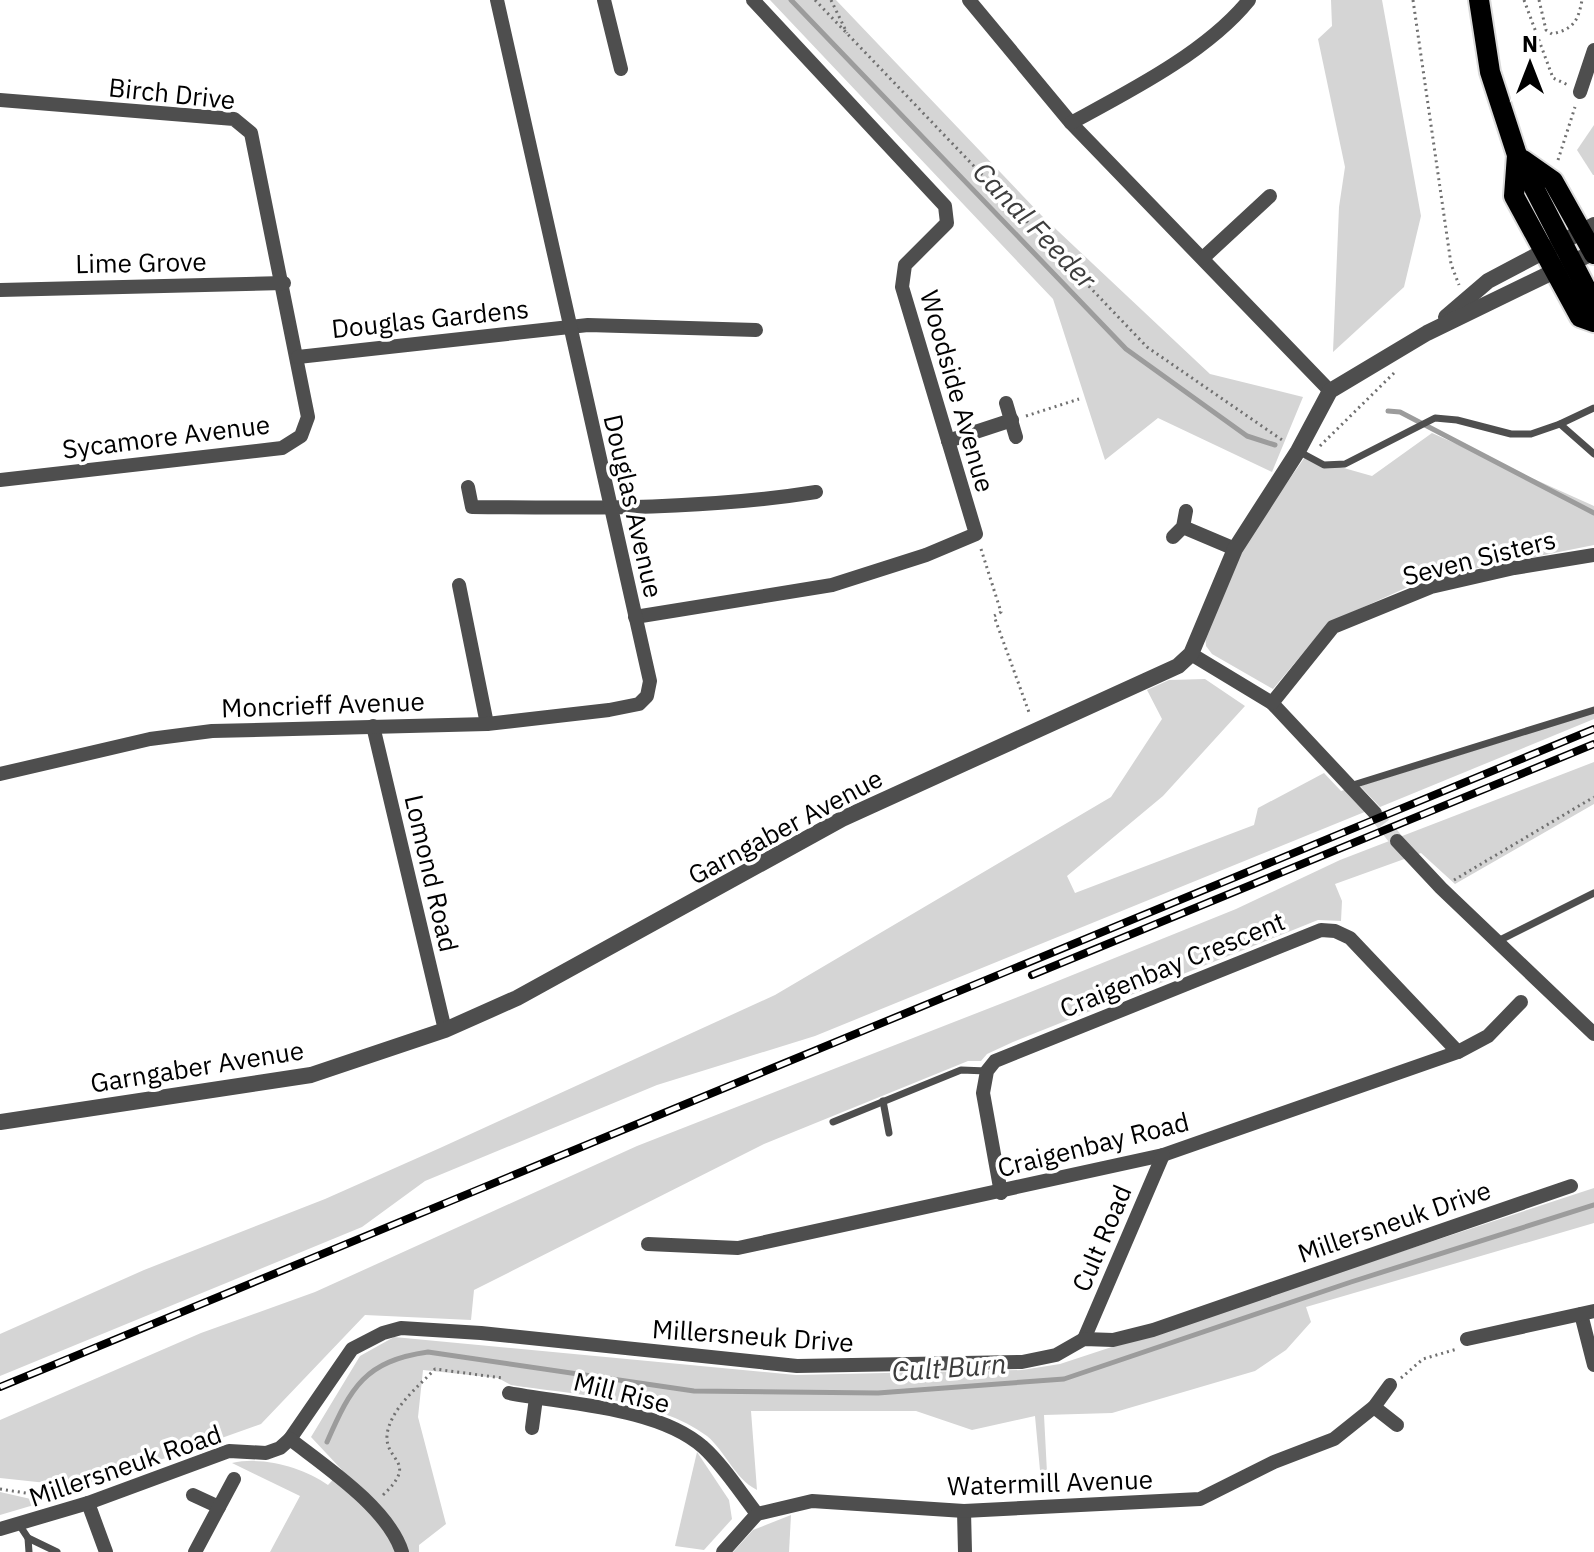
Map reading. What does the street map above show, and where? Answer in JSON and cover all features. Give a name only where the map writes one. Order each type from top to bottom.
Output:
[{"type":"main road","points":[[1479,0],[1490,72],[1517,155],[1514,196],[1544,251],[1564,266],[1594,304]]},
{"type":"main road","points":[[1517,155],[1553,181],[1579,232],[1594,253]]},
{"type":"main road","points":[[1579,232],[1564,266],[1580,317],[1594,322]]},
{"type":"street","name":"Douglas Avenue","points":[[497,0],[650,681],[647,696]]},
{"type":"street","points":[[604,0],[621,69]]},
{"type":"street","name":"Woodside Avenue","points":[[753,0],[945,206],[947,223],[905,265],[902,287],[976,534]]},
{"type":"street","points":[[1071,123],[1115,99],[1228,27],[1249,0]]},
{"type":"street","points":[[977,3],[1071,123],[1330,391]]},
{"type":"street","points":[[1580,92],[1594,50]]},
{"type":"street","name":"Birch Drive","points":[[0,100],[234,119],[244,125],[251,133],[298,357]]},
{"type":"street","points":[[1203,258],[1270,196]]},
{"type":"street","points":[[1427,333],[1488,281],[1579,232]]},
{"type":"street","points":[[1375,813],[1353,785],[1272,703],[1191,654],[1235,549],[1298,451],[1330,391],[1427,333],[1594,253]]},
{"type":"street","name":"Lime Grove","points":[[0,290],[284,283]]},
{"type":"street","points":[[568,326],[756,330]]},
{"type":"street","name":"Douglas Gardens","points":[[298,357],[568,326]]},
{"type":"street","name":"Sycamore Avenue","points":[[0,480],[282,448],[301,436],[308,417],[298,357]]},
{"type":"street","points":[[1006,403],[1016,437]]},
{"type":"street","points":[[948,441],[1012,420]]},
{"type":"street","points":[[468,487],[472,507],[611,509],[778,498],[816,492]]},
{"type":"street","points":[[1186,511],[1178,532],[1235,549]]},
{"type":"street","points":[[635,617],[832,585],[940,550],[976,534]]},
{"type":"street","name":"Seven Sisters","points":[[1272,703],[1333,627],[1431,587],[1514,568],[1594,555]]},
{"type":"street","points":[[459,585],[487,724]]},
{"type":"street","name":"Garngaber Avenue","points":[[0,1122],[311,1075],[445,1030],[517,998],[842,819],[1178,666],[1191,654]]},
{"type":"street","name":"Moncrieff Avenue","points":[[0,774],[137,742],[212,731],[487,724],[609,710],[639,704],[647,696]]},
{"type":"street","name":"Lomond Road","points":[[373,726],[445,1030]]},
{"type":"street","points":[[1397,841],[1496,942],[1594,1034]]},
{"type":"street","name":"Craigenbay Crescent","points":[[987,1071],[995,1061],[1321,930],[1335,931],[1350,938],[1458,1052]]},
{"type":"street","name":"Craigenbay Road","points":[[648,1244],[738,1248],[1001,1193],[1163,1155],[1458,1052],[1488,1036],[1521,1002]]},
{"type":"street","points":[[987,1071],[983,1093],[1001,1193]]},
{"type":"street","name":"Cult Road","points":[[1084,1339],[1163,1155]]},
{"type":"street","name":"Millersneuk Drive","points":[[290,1439],[352,1349],[383,1333],[401,1328],[481,1333],[797,1366],[1022,1362],[1056,1355],[1084,1339],[1113,1340],[1153,1330],[1571,1186]]},
{"type":"street","points":[[1467,1339],[1587,1312],[1594,1365]]},
{"type":"street","name":"Watermill Avenue","points":[[757,1514],[812,1501],[964,1511],[1200,1499],[1274,1462],[1334,1439],[1374,1407],[1390,1385]]},
{"type":"street","name":"Mill Rise","points":[[509,1393],[615,1412],[682,1432],[703,1447],[757,1514]]},
{"type":"street","name":"Mill Rise","points":[[532,1428],[536,1398]]},
{"type":"street","points":[[1374,1407],[1397,1425]]},
{"type":"street","points":[[290,1439],[370,1504],[398,1537],[402,1552]]},
{"type":"street","name":"Millersneuk Road","points":[[0,1529],[24,1532],[88,1503],[229,1451],[266,1453],[280,1448],[290,1439]]},
{"type":"street","points":[[195,1552],[234,1479]]},
{"type":"street","points":[[193,1495],[219,1507]]},
{"type":"street","points":[[88,1503],[106,1552]]},
{"type":"street","points":[[964,1511],[965,1552]]},
{"type":"street","points":[[723,1552],[757,1514]]},
{"type":"lane","points":[[1298,451],[1324,465],[1345,464],[1435,418],[1457,420],[1511,434],[1531,434],[1594,408]]},
{"type":"lane","points":[[1560,424],[1594,454]]},
{"type":"lane","points":[[1353,785],[1594,710]]},
{"type":"lane","points":[[1496,942],[1594,893]]},
{"type":"lane","points":[[833,1122],[961,1070],[987,1071]]},
{"type":"lane","points":[[883,1101],[889,1133]]},
{"type":"lane","points":[[24,1532],[29,1552]]},
{"type":"lane","points":[[24,1532],[57,1552]]},
{"type":"path","points":[[815,0],[1147,347],[1298,451]]},
{"type":"path","points":[[831,0],[849,36]]},
{"type":"path","points":[[1413,0],[1449,250],[1459,285]]},
{"type":"path","points":[[1524,0],[1553,78],[1580,92],[1557,158],[1563,173]]},
{"type":"path","points":[[1539,0],[1546,30],[1552,34],[1572,28],[1579,18],[1582,0]]},
{"type":"path","points":[[1321,445],[1395,373]]},
{"type":"path","points":[[1012,420],[1079,399]]},
{"type":"path","points":[[976,534],[1001,612],[994,616],[1036,731]]},
{"type":"path","points":[[1441,888],[1594,797]]},
{"type":"path","points":[[1390,1385],[1394,1387],[1423,1359],[1469,1346],[1467,1339]]},
{"type":"path","points":[[370,1504],[385,1494],[400,1472],[400,1463],[388,1443],[391,1423],[408,1396],[435,1369],[501,1377],[510,1387],[509,1393]]},
{"type":"path","points":[[0,1489],[59,1499]]},
{"type":"shaded area","points":[[770,0],[836,0],[1042,216],[1210,374],[1303,397],[1272,472],[1158,418],[1105,460],[1053,299]]},
{"type":"shaded area","points":[[1331,0],[1382,0],[1421,216],[1404,287],[1333,352],[1339,207],[1345,167],[1318,39],[1332,26]]},
{"type":"shaded area","points":[[1594,125],[1594,175],[1593,175],[1577,150]]},
{"type":"shaded area","points":[[1432,433],[1594,506],[1594,545],[1428,578],[1328,623],[1273,689],[1212,654],[1206,646],[1205,635],[1239,551],[1305,457],[1372,476]]},
{"type":"shaded area","points":[[1205,679],[1245,706],[1163,796],[1067,876],[1075,893],[1254,825],[1258,808],[1324,773],[1341,791],[1348,789],[1367,811],[815,1036],[657,1085],[425,1181],[362,1227],[0,1376],[0,1334],[144,1270],[325,1199],[775,995],[1111,797],[1162,719],[1147,690],[1169,680]]},
{"type":"shaded area","points":[[1594,713],[1594,719],[1380,807],[1360,786]]},
{"type":"shaded area","points":[[1594,762],[1594,804],[1455,884],[1421,853],[1335,884],[1342,901],[1341,921],[1318,920],[1013,1042],[987,1054],[981,1061],[968,1061],[764,1144],[474,1290],[471,1320],[365,1315],[261,1424],[84,1487],[0,1478],[0,1420],[201,1333],[315,1292],[637,1146],[1236,909],[1340,860]]},
{"type":"shaded area","points":[[1594,1188],[1594,1223],[1306,1307],[1311,1322],[1286,1350],[1255,1371],[1112,1413],[1044,1415],[1048,1492],[1042,1492],[1035,1416],[972,1430],[916,1411],[751,1411],[757,1490],[742,1479],[707,1436],[664,1414],[613,1400],[511,1385],[498,1378],[423,1370],[418,1417],[446,1524],[419,1545],[419,1552],[270,1552],[300,1496],[232,1463],[269,1462],[307,1473],[328,1485],[342,1470],[311,1437],[360,1356],[394,1337],[796,1375],[1022,1370],[1060,1364]]},
{"type":"shaded area","points":[[697,1452],[729,1500],[732,1519],[704,1550],[675,1546]]},
{"type":"shaded area","points":[[0,1492],[44,1502],[0,1515]]},
{"type":"shaded area","points":[[791,1515],[789,1552],[733,1552],[753,1530]]},
{"type":"waterway","name":"Canal Feeder","points":[[791,0],[1126,349],[1247,436],[1275,445]]},
{"type":"waterway","name":"Canal Feeder","points":[[1388,411],[1400,412],[1594,513]]},
{"type":"waterway","name":"Cult Burn","points":[[327,1442],[344,1406],[363,1380],[389,1362],[428,1352],[694,1391],[878,1393],[1064,1379],[1351,1282],[1594,1205]]},
{"type":"tunnel","points":[[1375,813],[1397,841]]},
{"type":"railway","points":[[0,1387],[1594,729]]},
{"type":"railway","points":[[1032,975],[1594,744]]}]
